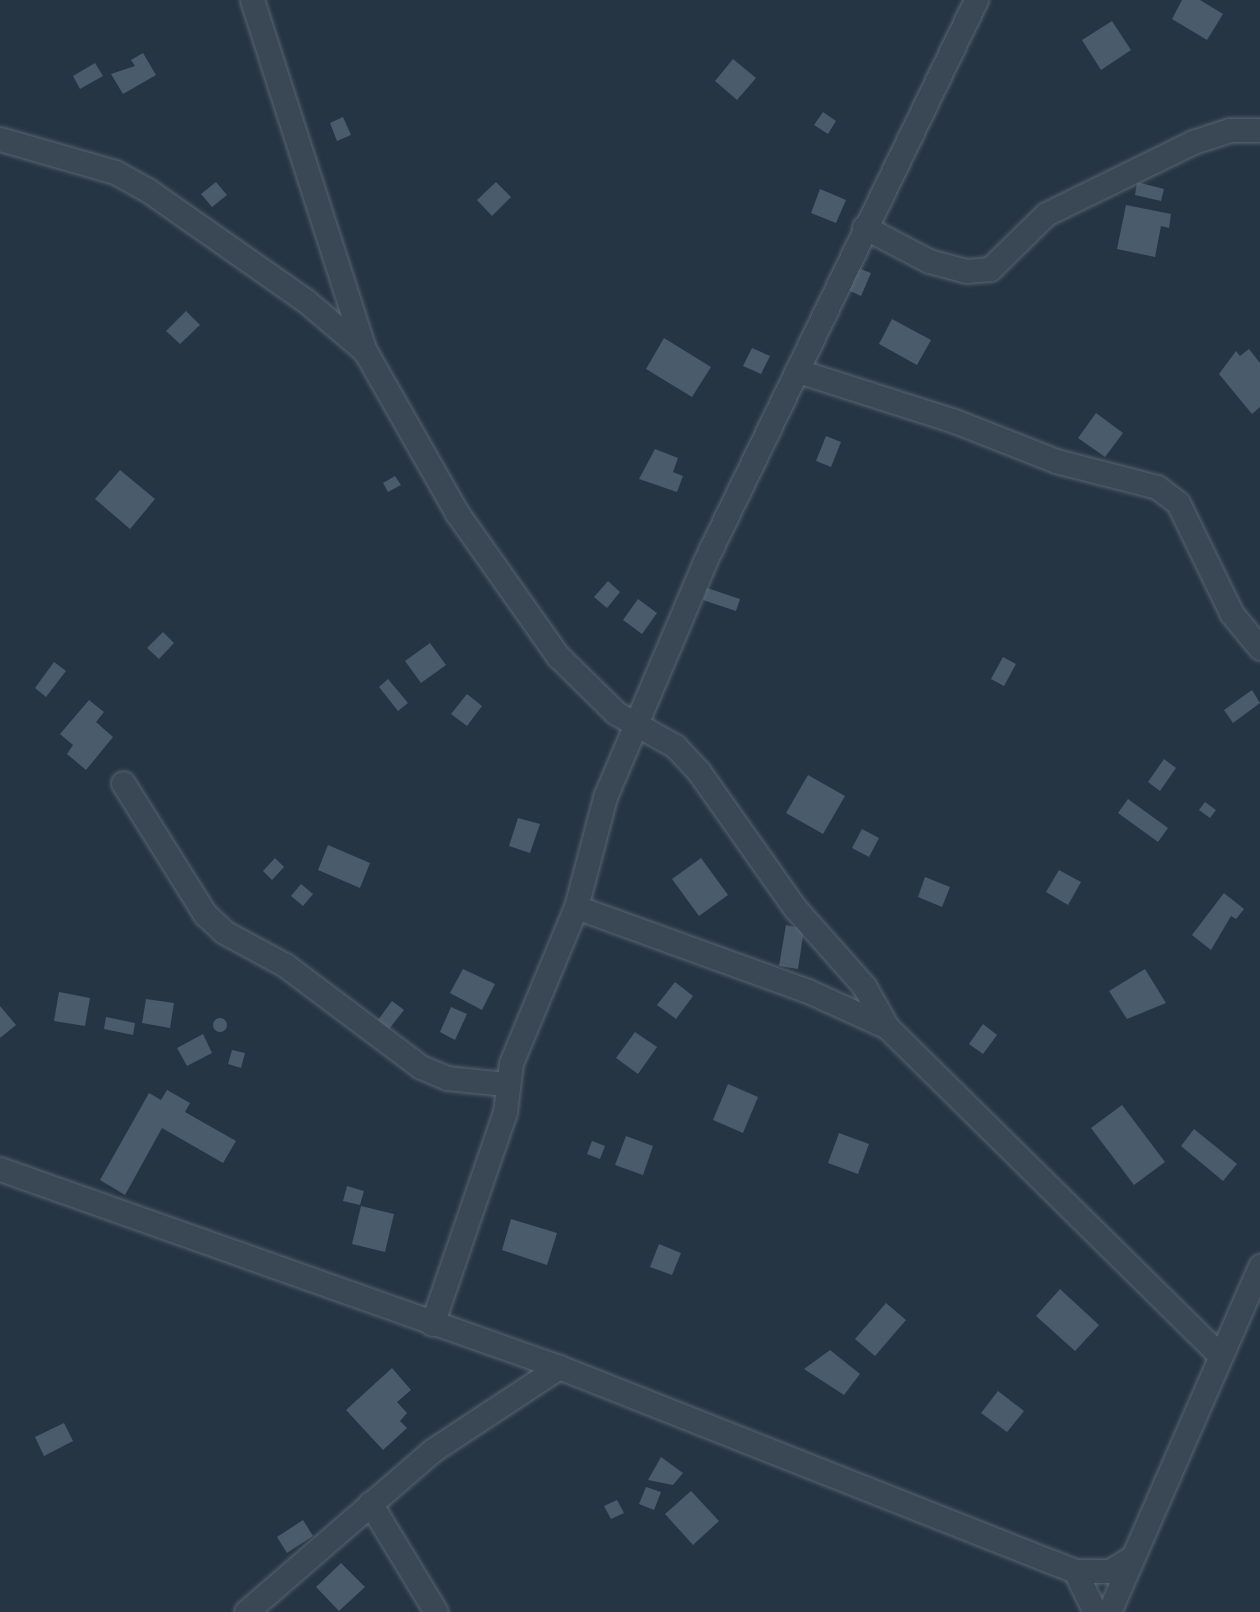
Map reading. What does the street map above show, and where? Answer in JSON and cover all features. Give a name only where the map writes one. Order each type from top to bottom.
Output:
[{"type":"street","points":[[252,0],[365,351],[457,513],[558,656],[637,726],[675,746],[699,772],[795,908],[864,986],[887,1027],[1219,1353]]},
{"type":"street","points":[[432,1324],[505,1112],[505,1084],[576,907],[605,797],[705,561],[976,0]]},
{"type":"street","points":[[864,228],[929,261],[967,271],[990,269],[1046,215],[1193,142],[1229,130],[1260,130]]},
{"type":"street","points":[[0,139],[115,172],[149,191],[306,301],[365,351]]},
{"type":"street","points":[[798,371],[952,419],[1056,461],[1157,488],[1178,503],[1232,614],[1260,648]]},
{"type":"street","points":[[123,783],[205,914],[223,932],[285,965],[421,1067],[447,1078],[505,1084]]},
{"type":"street","points":[[576,907],[808,991],[887,1027]]},
{"type":"street","points":[[0,1169],[559,1367],[1075,1571],[1110,1571],[1131,1558]]},
{"type":"street","points":[[1109,1612],[1219,1353],[1260,1266]]},
{"type":"street","points":[[246,1612],[433,1450],[559,1367]]},
{"type":"street","points":[[370,1503],[436,1612]]},
{"type":"street","points":[[1075,1571],[1095,1612]]},
{"type":"building","points":[[1182,0],[1200,0],[1223,14],[1207,40],[1172,19]]},
{"type":"building","points":[[1112,21],[1131,50],[1101,70],[1082,40]]},
{"type":"building","points":[[143,53],[156,75],[123,94],[111,74],[135,66],[131,60]]},
{"type":"building","points":[[733,59],[756,78],[737,100],[715,81]]},
{"type":"building","points":[[95,63],[103,76],[80,89],[73,76]]},
{"type":"building","points":[[823,112],[836,121],[828,134],[814,125]]},
{"type":"building","points":[[343,117],[351,135],[337,141],[330,123]]},
{"type":"building","points":[[216,182],[227,195],[212,207],[201,194]]},
{"type":"building","points":[[496,182],[511,197],[492,216],[477,200]]},
{"type":"building","points":[[1137,182],[1164,189],[1161,201],[1135,195]]},
{"type":"building","points":[[820,189],[846,200],[836,223],[811,213]]},
{"type":"building","points":[[1126,205],[1171,214],[1169,228],[1161,226],[1155,257],[1117,249]]},
{"type":"building","points":[[858,268],[871,273],[861,296],[848,290]]},
{"type":"building","points":[[186,311],[200,325],[180,344],[166,331]]},
{"type":"building","points":[[892,319],[931,340],[917,365],[879,344]]},
{"type":"building","points":[[664,338],[711,367],[692,397],[646,369]]},
{"type":"building","points":[[752,348],[770,356],[761,374],[743,366]]},
{"type":"building","points":[[1249,349],[1260,363],[1260,407],[1252,414],[1219,374],[1236,351],[1240,356]]},
{"type":"building","points":[[1096,413],[1123,433],[1105,457],[1078,438]]},
{"type":"building","points":[[826,436],[841,442],[831,467],[816,461]]},
{"type":"building","points":[[655,449],[678,458],[673,472],[683,476],[677,492],[639,479]]},
{"type":"building","points":[[120,470],[155,499],[130,529],[95,499]]},
{"type":"building","points":[[395,476],[401,485],[388,492],[383,483]]},
{"type":"building","points":[[608,581],[620,592],[607,608],[594,597]]},
{"type":"building","points":[[707,588],[740,599],[736,611],[703,600]]},
{"type":"building","points":[[638,599],[657,613],[642,634],[623,620]]},
{"type":"building","points":[[163,632],[174,643],[159,659],[147,648]]},
{"type":"building","points":[[430,643],[446,665],[421,683],[405,661]]},
{"type":"building","points":[[1003,657],[1016,664],[1004,686],[991,679]]},
{"type":"building","points":[[54,662],[66,671],[46,697],[35,688]]},
{"type":"building","points":[[388,679],[408,703],[398,711],[379,687]]},
{"type":"building","points":[[1252,690],[1260,703],[1233,723],[1224,710]]},
{"type":"building","points":[[467,694],[482,706],[467,726],[451,714]]},
{"type":"building","points":[[89,700],[104,712],[96,722],[113,737],[86,770],[67,754],[73,745],[60,734]]},
{"type":"building","points":[[1164,759],[1176,768],[1160,791],[1148,782]]},
{"type":"building","points":[[808,775],[845,796],[823,834],[786,813]]},
{"type":"building","points":[[1128,799],[1168,828],[1158,842],[1118,813]]},
{"type":"building","points":[[1205,802],[1216,810],[1210,818],[1199,810]]},
{"type":"building","points":[[518,818],[540,824],[530,853],[509,846]]},
{"type":"building","points":[[862,829],[879,838],[869,857],[852,848]]},
{"type":"building","points":[[328,845],[370,863],[360,888],[318,870]]},
{"type":"building","points":[[275,858],[284,867],[272,880],[263,871]]},
{"type":"building","points":[[701,858],[728,895],[699,916],[672,879]]},
{"type":"building","points":[[1059,870],[1081,882],[1068,905],[1046,892]]},
{"type":"building","points":[[925,877],[950,887],[942,907],[918,897]]},
{"type":"building","points":[[301,884],[313,894],[303,906],[291,896]]},
{"type":"building","points":[[1224,893],[1244,909],[1236,919],[1231,916],[1211,950],[1192,935]]},
{"type":"building","points":[[786,925],[804,929],[798,969],[779,966]]},
{"type":"building","points":[[463,969],[495,984],[482,1010],[450,993]]},
{"type":"building","points":[[1145,969],[1166,1003],[1127,1019],[1109,991]]},
{"type":"building","points":[[675,982],[693,996],[676,1019],[657,1005]]},
{"type":"building","points":[[59,992],[90,998],[85,1026],[54,1021]]},
{"type":"building","points":[[146,999],[174,1003],[170,1028],[142,1023]]},
{"type":"building","points":[[392,1001],[404,1010],[389,1029],[378,1020]]},
{"type":"building","points":[[0,1006],[16,1025],[0,1038]]},
{"type":"building","points":[[451,1007],[467,1014],[455,1040],[440,1032]]},
{"type":"building","points":[[106,1017],[135,1023],[133,1035],[104,1029]]},
{"type":"building","points":[[220,1018],[225,1020],[225,1030],[220,1032],[215,1030],[213,1025],[215,1020]]},
{"type":"building","points":[[983,1024],[997,1035],[983,1054],[969,1044]]},
{"type":"building","points":[[635,1032],[657,1047],[638,1074],[616,1058]]},
{"type":"building","points":[[203,1034],[212,1053],[187,1066],[177,1048]]},
{"type":"building","points":[[232,1050],[245,1053],[241,1068],[228,1064]]},
{"type":"building","points":[[728,1084],[758,1097],[743,1133],[713,1120]]},
{"type":"building","points":[[167,1090],[190,1103],[185,1112],[236,1141],[223,1163],[162,1128],[125,1195],[100,1180],[149,1093],[161,1100]]},
{"type":"building","points":[[1122,1105],[1165,1162],[1134,1185],[1091,1128]]},
{"type":"building","points":[[1194,1129],[1237,1164],[1223,1181],[1181,1146]]},
{"type":"building","points":[[839,1133],[869,1144],[858,1174],[828,1163]]},
{"type":"building","points":[[626,1136],[653,1146],[643,1175],[615,1165]]},
{"type":"building","points":[[592,1141],[605,1146],[600,1159],[587,1154]]},
{"type":"building","points":[[347,1186],[364,1191],[360,1205],[343,1201]]},
{"type":"building","points":[[361,1206],[394,1214],[385,1252],[352,1244]]},
{"type":"building","points":[[511,1219],[557,1233],[547,1265],[502,1250]]},
{"type":"building","points":[[659,1244],[681,1253],[672,1275],[650,1267]]},
{"type":"building","points":[[1060,1289],[1099,1325],[1075,1351],[1036,1316]]},
{"type":"building","points":[[886,1303],[906,1320],[875,1356],[855,1339]]},
{"type":"building","points":[[830,1350],[860,1374],[844,1395],[804,1369]]},
{"type":"building","points":[[392,1368],[411,1390],[397,1402],[407,1413],[400,1421],[407,1428],[383,1450],[346,1410]]},
{"type":"building","points":[[998,1391],[1024,1411],[1007,1432],[981,1413]]},
{"type":"building","points":[[64,1423],[73,1441],[44,1456],[35,1437]]},
{"type":"building","points":[[661,1457],[683,1473],[673,1485],[648,1480]]},
{"type":"building","points":[[646,1487],[661,1492],[654,1510],[639,1504]]},
{"type":"building","points":[[691,1491],[719,1521],[693,1545],[665,1514]]},
{"type":"building","points":[[617,1500],[624,1513],[611,1519],[604,1506]]},
{"type":"building","points":[[303,1520],[313,1536],[287,1553],[277,1537]]},
{"type":"building","points":[[341,1563],[365,1587],[339,1611],[316,1587]]}]
